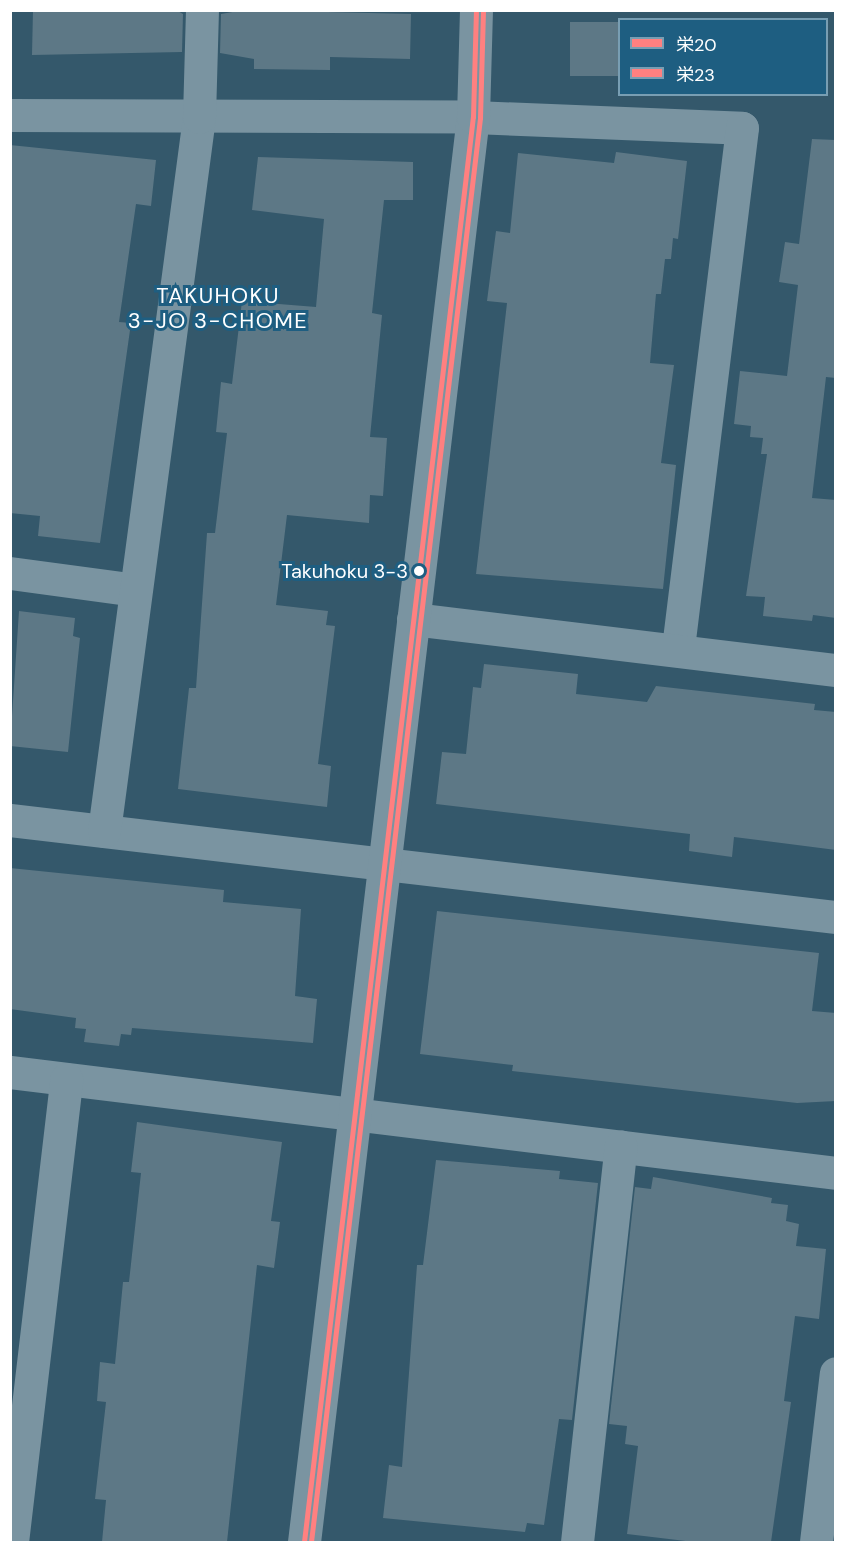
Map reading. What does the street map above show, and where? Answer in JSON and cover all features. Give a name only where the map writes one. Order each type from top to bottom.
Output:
[{"type":"street","points":[[104,831],[199,117],[202,10]]},
{"type":"street","points":[[304,1542],[473,117],[476,10]]},
{"type":"street","points":[[10,115],[473,117],[742,128],[678,648]]},
{"type":"street","points":[[10,573],[135,590]]},
{"type":"street","points":[[413,619],[678,648],[836,670]]},
{"type":"street","points":[[10,819],[836,917]]},
{"type":"street","points":[[10,1072],[836,1173]]},
{"type":"street","points":[[12,1542],[22,1349],[66,1079]]},
{"type":"street","points":[[577,1542],[621,1146]]},
{"type":"street","points":[[816,1542],[836,1373]]},
{"type":"building","points":[[33,10],[176,10],[183,14],[182,52],[32,55]]},
{"type":"building","points":[[244,10],[411,14],[410,59],[330,57],[330,70],[254,69],[254,59],[220,53],[221,14]]},
{"type":"building","points":[[570,22],[618,22],[618,76],[570,76]]},
{"type":"building","points":[[812,139],[836,140],[836,378],[826,377],[812,498],[836,500],[836,618],[813,615],[812,621],[763,616],[765,597],[746,596],[767,454],[761,454],[763,438],[750,437],[751,426],[734,424],[740,371],[787,376],[798,285],[779,282],[785,242],[799,244]]},
{"type":"building","points":[[10,145],[156,160],[151,206],[136,204],[119,322],[131,323],[100,543],[38,536],[40,516],[10,513]]},
{"type":"building","points":[[616,152],[687,161],[678,239],[673,238],[671,259],[665,259],[661,294],[656,294],[650,363],[674,365],[661,463],[676,465],[663,589],[476,574],[507,303],[487,301],[496,231],[510,233],[518,153],[614,163]]},
{"type":"building","points":[[258,157],[413,162],[413,200],[384,200],[372,313],[382,315],[370,437],[387,438],[383,496],[370,495],[369,523],[287,515],[276,605],[328,611],[326,625],[335,626],[318,764],[331,766],[327,807],[178,789],[189,688],[196,688],[207,533],[215,533],[227,433],[216,432],[221,382],[232,384],[242,301],[316,307],[324,219],[252,210]]},
{"type":"building","points":[[19,611],[75,618],[73,636],[80,638],[68,752],[10,746]]},
{"type":"building","points":[[484,664],[578,674],[576,694],[647,702],[656,686],[815,704],[814,710],[836,712],[836,850],[734,837],[732,857],[689,851],[690,834],[436,804],[442,752],[466,754],[473,687],[481,688]]},
{"type":"building","points":[[10,868],[224,890],[223,902],[301,909],[295,996],[317,999],[313,1043],[132,1028],[131,1035],[121,1034],[119,1046],[84,1042],[86,1029],[75,1028],[76,1018],[10,1009]]},
{"type":"building","points":[[437,911],[819,953],[812,1011],[836,1013],[836,1101],[797,1103],[512,1071],[513,1065],[420,1054]]},
{"type":"building","points":[[137,1122],[282,1142],[271,1221],[280,1222],[274,1268],[257,1265],[227,1542],[102,1542],[106,1500],[95,1499],[106,1402],[97,1401],[100,1362],[115,1364],[123,1282],[129,1282],[141,1173],[131,1172]]},
{"type":"building","points":[[436,1160],[560,1171],[559,1179],[598,1183],[572,1420],[559,1419],[544,1525],[527,1523],[525,1532],[383,1518],[389,1465],[402,1467],[417,1265],[423,1265]]},
{"type":"building","points":[[653,1177],[772,1198],[771,1203],[788,1205],[786,1221],[799,1224],[796,1246],[826,1249],[819,1319],[795,1316],[784,1401],[791,1402],[771,1542],[694,1542],[627,1534],[638,1446],[625,1444],[627,1426],[609,1424],[635,1187],[651,1189]]},
{"type":"transit line","name":"栄20","points":[[304,1542],[473,117],[476,10]]},
{"type":"transit line","name":"栄23","points":[[311,1542],[480,118],[483,10]]},
{"type":"place","name":"Takuhoku 3-3","points":[[419,571]]},
{"type":"district","name":"TAKUHOKU 3-JO 3-CHOME","points":[[218,308]]}]
